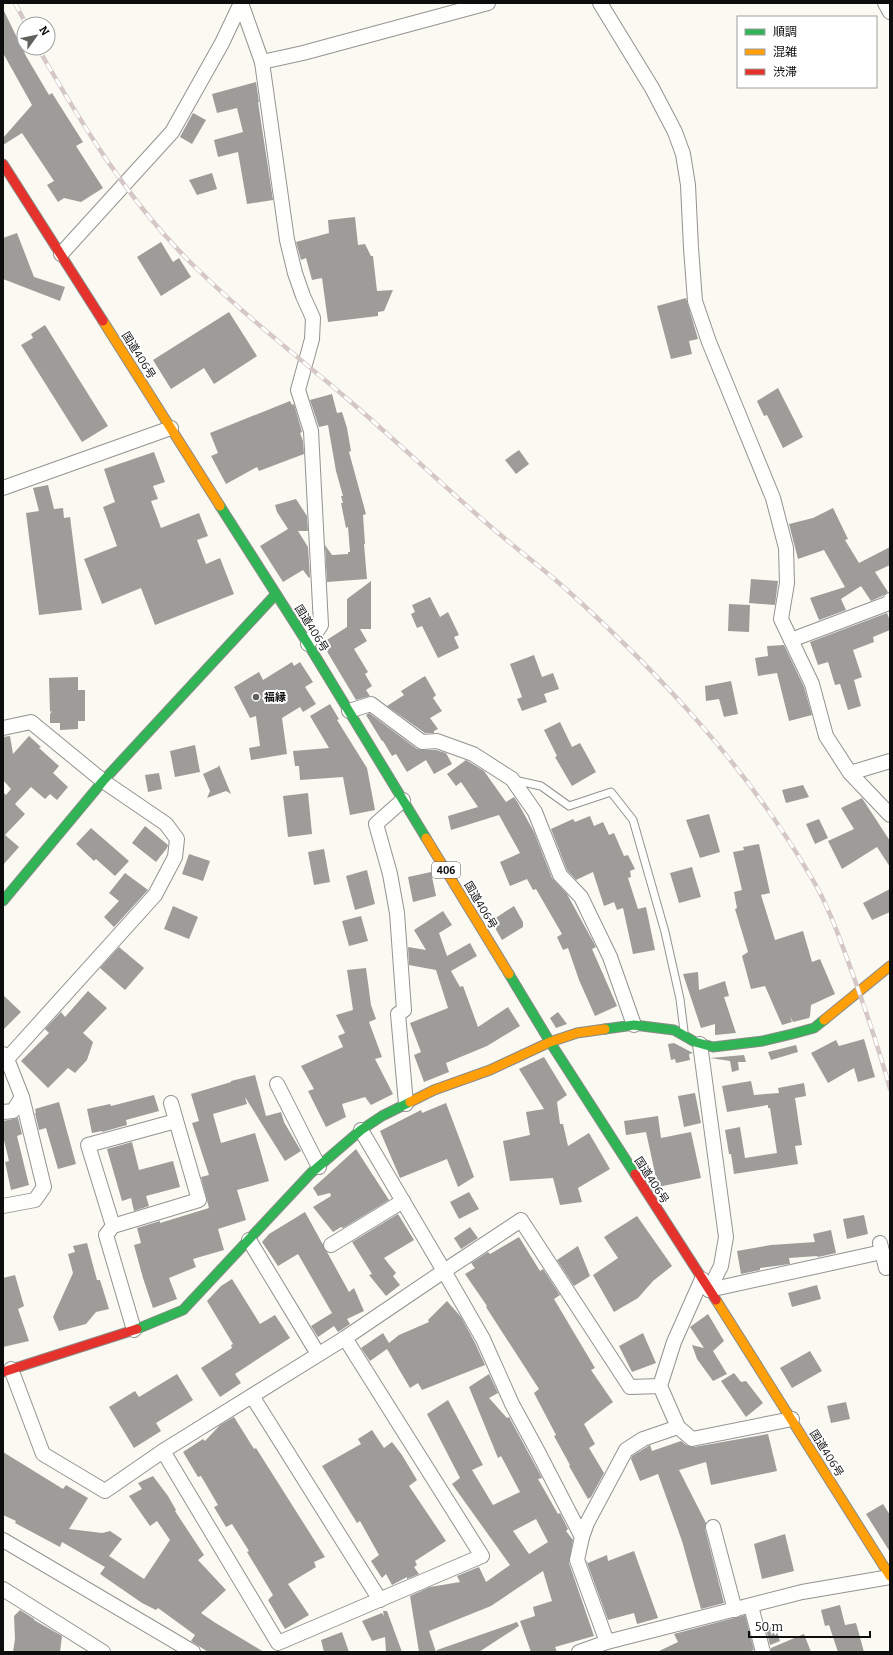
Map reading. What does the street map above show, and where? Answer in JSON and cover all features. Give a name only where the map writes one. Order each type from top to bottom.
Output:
[{"type":"main road","name":"国道406号","points":[[3,164],[8,182],[61,254],[308,644],[550,1042],[792,1419],[890,1576]]},
{"type":"main road","points":[[3,901],[103,781],[276,594]]},
{"type":"main road","points":[[7,1371],[134,1330],[183,1310],[319,1167],[361,1130],[382,1116],[434,1090],[490,1070],[550,1042],[577,1033],[634,1025],[674,1030],[695,1042],[713,1047],[763,1041],[814,1028],[836,1012],[882,971],[890,966]]},
{"type":"street","points":[[241,3],[262,62],[287,240],[295,272],[303,296],[313,318],[312,339],[298,390],[311,430],[321,625],[308,644]]},
{"type":"street","points":[[61,254],[172,132],[222,43],[241,3]]},
{"type":"street","points":[[262,62],[303,53],[488,3]]},
{"type":"street","points":[[600,3],[652,88],[675,132],[683,154],[688,185],[690,248],[695,301],[709,342],[773,498],[781,524],[786,548],[787,583],[781,619],[812,684],[826,736],[850,774],[890,816]]},
{"type":"street","points":[[885,3],[890,12]]},
{"type":"street","points":[[3,488],[171,428]]},
{"type":"street","points":[[791,640],[889,603],[890,600]]},
{"type":"street","points":[[349,711],[371,704],[422,742],[437,741],[473,754],[512,779],[535,812],[560,875],[581,897],[610,957],[634,1025]]},
{"type":"street","points":[[3,728],[31,722],[103,781],[166,824],[177,839],[175,857],[155,895],[5,1057],[22,1097],[44,1187],[35,1200],[3,1206]]},
{"type":"street","points":[[850,774],[890,761]]},
{"type":"street","points":[[403,800],[376,824],[390,874],[397,913],[404,1010],[398,1014],[406,1104]]},
{"type":"street","points":[[700,1044],[726,1237],[721,1266],[705,1285],[674,1342],[660,1386],[678,1427],[692,1440],[792,1419]]},
{"type":"street","points":[[277,1084],[319,1167]]},
{"type":"street","points":[[3,1112],[13,1111],[22,1097]]},
{"type":"street","points":[[134,1330],[106,1235],[113,1226],[199,1200],[171,1103]]},
{"type":"street","points":[[113,1226],[88,1145],[176,1121]]},
{"type":"street","points":[[361,1130],[483,1339],[512,1404],[582,1537]]},
{"type":"street","points":[[331,1245],[403,1201]]},
{"type":"street","points":[[7,1371],[43,1454],[105,1491],[163,1452],[345,1338],[521,1220],[630,1387],[660,1386]]},
{"type":"street","points":[[249,1240],[318,1354]]},
{"type":"street","points":[[705,1285],[881,1248],[886,1268]]},
{"type":"street","points":[[163,1452],[275,1648],[380,1600],[482,1556],[345,1338]]},
{"type":"street","points":[[252,1396],[380,1600]]},
{"type":"street","points":[[600,1647],[577,1560],[582,1537],[587,1523],[626,1450],[643,1439],[678,1427]]},
{"type":"street","points":[[712,1527],[735,1610]]},
{"type":"street","points":[[3,1540],[193,1652]]},
{"type":"street","points":[[579,1652],[802,1592],[890,1576]]},
{"type":"street","points":[[3,1589],[104,1652]]},
{"type":"street","points":[[751,1606],[763,1652]]},
{"type":"lane","points":[[512,779],[541,786],[569,806],[611,792],[633,820],[665,932],[680,999],[685,1036]]},
{"type":"building","points":[[3,9],[16,36],[16,56],[26,56],[49,95],[52,93],[83,142],[76,146],[103,188],[81,202],[64,198],[58,202],[47,185],[54,181],[22,133],[3,145],[3,138],[32,105],[3,53]]},
{"type":"building","points":[[256,82],[273,200],[247,204],[238,152],[218,157],[214,140],[243,132],[237,108],[217,113],[212,94]]},
{"type":"building","points":[[193,113],[206,120],[192,144],[180,137]]},
{"type":"building","points":[[212,173],[217,189],[197,195],[189,180]]},
{"type":"building","points":[[355,217],[358,245],[365,244],[371,256],[373,256],[377,291],[393,290],[384,311],[378,312],[378,316],[328,322],[322,278],[312,280],[306,258],[301,260],[296,242],[329,233],[328,220]]},
{"type":"building","points":[[17,233],[34,277],[65,287],[60,301],[3,279],[3,238]]},
{"type":"building","points":[[161,242],[173,262],[179,258],[191,277],[161,296],[137,257]]},
{"type":"building","points":[[686,298],[698,339],[689,341],[692,354],[671,359],[657,306]]},
{"type":"building","points":[[229,312],[257,356],[214,384],[204,368],[171,389],[153,360]]},
{"type":"building","points":[[45,325],[108,426],[82,442],[21,345],[33,338],[31,334]]},
{"type":"building","points":[[778,388],[803,437],[783,448],[767,415],[764,416],[757,401]]},
{"type":"building","points":[[332,394],[337,413],[342,412],[347,428],[351,451],[349,452],[366,514],[363,515],[367,579],[327,582],[325,545],[332,555],[348,554],[348,552],[350,552],[348,527],[346,528],[341,503],[343,503],[341,496],[343,496],[336,471],[328,425],[319,427],[310,400]]},
{"type":"building","points":[[290,401],[292,405],[294,404],[302,432],[300,433],[303,441],[304,454],[259,471],[257,467],[226,484],[211,456],[218,453],[210,433]]},
{"type":"building","points":[[519,450],[529,464],[516,474],[505,460]]},
{"type":"building","points":[[154,452],[165,482],[153,486],[158,499],[151,501],[161,528],[199,513],[208,536],[197,540],[206,564],[220,558],[234,594],[155,625],[141,588],[102,604],[84,559],[117,546],[103,507],[115,502],[104,469]]},
{"type":"building","points":[[48,485],[54,509],[63,508],[64,518],[70,517],[82,610],[39,615],[26,513],[39,511],[33,488]]},
{"type":"building","points":[[296,499],[307,516],[308,531],[298,531],[308,547],[310,577],[309,578],[303,570],[283,582],[260,546],[288,529],[277,512],[275,505]]},
{"type":"building","points":[[833,508],[848,539],[845,540],[859,563],[890,547],[890,565],[875,572],[888,592],[871,601],[861,586],[841,599],[846,610],[819,620],[810,598],[845,587],[824,550],[798,559],[789,524],[813,518]]},
{"type":"building","points":[[751,579],[778,581],[775,605],[749,603]]},
{"type":"building","points":[[371,581],[371,629],[360,629],[367,641],[354,649],[368,672],[365,674],[372,686],[366,690],[370,696],[356,700],[322,643],[347,627],[347,599]]},
{"type":"building","points":[[430,597],[440,617],[448,612],[459,635],[454,637],[459,648],[438,658],[422,626],[417,628],[411,614],[415,612],[412,605]]},
{"type":"building","points":[[729,604],[750,605],[749,632],[728,631]]},
{"type":"building","points":[[887,613],[890,621],[890,630],[873,637],[874,642],[853,650],[862,677],[854,680],[861,706],[848,710],[840,684],[835,685],[828,662],[818,665],[810,642]]},
{"type":"building","points":[[784,645],[804,687],[812,715],[789,721],[777,673],[758,676],[755,658],[768,656],[767,646]]},
{"type":"building","points":[[534,655],[542,677],[553,673],[559,689],[544,694],[547,702],[522,711],[517,699],[522,697],[510,664]]},
{"type":"building","points":[[292,662],[294,666],[300,662],[313,682],[305,687],[316,704],[303,712],[300,707],[282,718],[287,754],[251,760],[249,748],[260,746],[256,716],[250,718],[234,687],[259,672],[263,680]]},
{"type":"building","points":[[425,676],[436,695],[433,698],[442,711],[430,718],[438,729],[434,731],[434,733],[425,733],[387,706],[404,695],[401,691]]},
{"type":"building","points":[[78,677],[78,690],[85,690],[85,721],[78,721],[78,729],[60,730],[60,723],[50,723],[50,714],[52,711],[50,712],[49,678]]},
{"type":"building","points":[[731,681],[738,714],[724,717],[719,699],[706,701],[705,686]]},
{"type":"building","points":[[330,704],[339,719],[337,720],[367,768],[375,810],[350,815],[343,777],[300,780],[299,766],[295,766],[293,751],[329,748],[310,716]]},
{"type":"building","points":[[369,713],[417,749],[436,750],[446,753],[452,764],[434,774],[426,760],[407,772],[396,754],[392,756],[382,741],[366,715]]},
{"type":"building","points":[[560,722],[572,747],[580,743],[596,772],[572,786],[555,757],[557,756],[544,730]]},
{"type":"building","points":[[10,736],[13,754],[29,736],[41,747],[39,748],[59,766],[53,773],[68,787],[57,800],[50,794],[45,799],[31,787],[15,804],[25,814],[5,835],[19,847],[3,865],[3,792],[6,795],[11,789],[3,780],[3,737]]},
{"type":"building","points":[[195,745],[200,772],[175,777],[170,751]]},
{"type":"building","points":[[466,760],[484,771],[506,802],[514,797],[518,803],[534,832],[552,878],[567,894],[596,947],[592,949],[617,1006],[595,1016],[579,980],[568,948],[563,950],[557,937],[562,934],[536,889],[533,890],[527,879],[510,886],[500,862],[520,853],[499,815],[451,830],[448,816],[478,807],[461,782],[456,786],[447,774]]},
{"type":"building","points":[[219,765],[231,794],[226,791],[207,798],[210,791],[203,774],[218,767]]},
{"type":"building","points":[[159,773],[162,789],[148,792],[145,775]]},
{"type":"building","points":[[803,785],[809,797],[786,803],[782,790]]},
{"type":"building","points":[[308,793],[312,834],[288,837],[283,796]]},
{"type":"building","points":[[862,798],[890,841],[890,867],[877,847],[842,869],[828,841],[854,829],[841,808]]},
{"type":"building","points":[[709,814],[720,852],[700,858],[686,820]]},
{"type":"building","points":[[590,816],[594,826],[603,822],[609,835],[614,833],[624,856],[628,855],[635,869],[630,871],[631,877],[628,878],[638,909],[646,907],[655,950],[633,954],[623,908],[617,910],[614,902],[604,906],[593,872],[576,880],[567,870],[551,829],[573,819],[575,822]]},
{"type":"building","points":[[819,819],[828,838],[815,844],[806,824]]},
{"type":"building","points":[[145,826],[168,845],[156,862],[132,843]]},
{"type":"building","points":[[91,828],[129,861],[115,876],[96,859],[94,861],[76,844]]},
{"type":"building","points":[[759,844],[770,893],[761,895],[775,940],[803,931],[812,962],[820,959],[835,994],[811,1005],[809,1018],[793,1022],[790,1016],[792,1022],[782,1025],[765,986],[751,989],[742,956],[748,952],[735,909],[737,908],[734,892],[742,890],[733,852],[744,850],[743,847]]},
{"type":"building","points":[[324,849],[330,882],[314,885],[308,852]]},
{"type":"building","points":[[189,854],[210,861],[203,881],[182,874]]},
{"type":"building","points":[[692,867],[701,897],[679,903],[670,873]]},
{"type":"building","points":[[367,870],[375,904],[355,910],[346,876]]},
{"type":"building","points":[[431,872],[436,896],[413,902],[408,877]]},
{"type":"building","points":[[125,873],[148,890],[114,927],[104,917],[119,901],[109,893]]},
{"type":"building","points":[[890,889],[890,912],[872,920],[863,903]]},
{"type":"building","points":[[173,906],[198,917],[189,939],[164,929]]},
{"type":"building","points":[[514,906],[523,922],[523,927],[502,940],[491,921]]},
{"type":"building","points":[[443,911],[452,925],[439,933],[447,956],[470,943],[477,956],[451,971],[460,987],[463,986],[478,1027],[508,1007],[520,1026],[487,1046],[446,1063],[449,1072],[424,1082],[414,1055],[421,1052],[410,1023],[448,1008],[436,970],[409,965],[408,947],[426,950],[414,930]]},
{"type":"building","points":[[361,916],[368,941],[349,946],[342,921]]},
{"type":"building","points":[[119,947],[144,968],[125,990],[100,968]]},
{"type":"building","points":[[366,968],[371,1005],[376,1019],[369,1022],[382,1057],[375,1059],[393,1094],[371,1105],[365,1097],[342,1104],[346,1117],[326,1127],[308,1091],[314,1089],[301,1066],[343,1047],[338,1036],[345,1033],[336,1015],[353,1010],[347,970]]},
{"type":"building","points":[[698,972],[699,990],[725,981],[729,996],[724,997],[736,1033],[715,1035],[715,1024],[701,1028],[683,974]]},
{"type":"building","points":[[88,991],[107,1008],[83,1033],[93,1042],[87,1060],[75,1073],[68,1068],[48,1088],[21,1061],[49,1033],[45,1029],[61,1012],[65,1017]]},
{"type":"building","points":[[3,995],[21,1012],[3,1030]]},
{"type":"building","points":[[558,1012],[567,1024],[556,1028],[550,1018]]},
{"type":"building","points":[[864,1039],[875,1077],[858,1082],[854,1068],[828,1083],[811,1053],[836,1040],[839,1046]]},
{"type":"building","points":[[674,1043],[693,1053],[689,1054],[690,1060],[676,1063],[675,1059],[671,1060],[668,1044]]},
{"type":"building","points":[[796,1045],[798,1052],[771,1060],[768,1052]]},
{"type":"building","points":[[744,1055],[746,1062],[738,1062],[739,1070],[732,1072],[730,1061],[710,1058]]},
{"type":"building","points":[[544,1057],[567,1095],[557,1102],[560,1124],[563,1124],[568,1146],[589,1133],[610,1169],[578,1188],[582,1202],[560,1205],[553,1178],[510,1181],[503,1141],[530,1135],[526,1112],[544,1109],[519,1069]]},
{"type":"building","points":[[255,1075],[266,1116],[281,1112],[284,1122],[301,1151],[285,1161],[245,1097],[247,1104],[213,1114],[221,1143],[255,1133],[269,1181],[237,1190],[246,1220],[218,1229],[224,1250],[193,1259],[196,1267],[169,1278],[177,1299],[153,1308],[134,1245],[141,1243],[137,1228],[160,1221],[160,1223],[209,1208],[201,1177],[209,1175],[192,1123],[199,1121],[191,1094]]},
{"type":"building","points":[[751,1081],[754,1095],[779,1093],[778,1088],[804,1083],[806,1096],[795,1098],[802,1145],[795,1146],[798,1164],[734,1174],[725,1130],[740,1127],[745,1158],[777,1153],[770,1108],[768,1108],[768,1105],[727,1112],[722,1086]]},
{"type":"building","points":[[695,1093],[701,1123],[684,1127],[678,1096]]},
{"type":"building","points":[[154,1095],[159,1111],[126,1120],[127,1125],[102,1132],[92,1133],[87,1109],[110,1104],[111,1106]]},
{"type":"building","points":[[59,1102],[76,1164],[58,1169],[46,1128],[39,1130],[35,1109]]},
{"type":"building","points":[[446,1103],[474,1177],[458,1187],[447,1159],[400,1178],[380,1131],[421,1110],[422,1113]]},
{"type":"building","points":[[658,1116],[661,1138],[691,1132],[701,1178],[658,1187],[646,1132],[626,1135],[624,1121]]},
{"type":"building","points":[[18,1118],[22,1134],[17,1136],[29,1185],[11,1190],[5,1162],[9,1161],[3,1136],[3,1121]]},
{"type":"building","points":[[132,1142],[139,1170],[173,1161],[180,1187],[146,1196],[149,1206],[134,1211],[131,1198],[122,1201],[107,1149]]},
{"type":"building","points":[[356,1149],[389,1200],[343,1228],[341,1227],[333,1232],[313,1207],[331,1196],[330,1193],[318,1196],[313,1188]]},
{"type":"building","points":[[469,1192],[479,1209],[459,1219],[450,1202]]},
{"type":"building","points":[[305,1212],[349,1292],[354,1288],[364,1311],[347,1319],[350,1324],[338,1332],[334,1326],[318,1337],[311,1326],[332,1313],[298,1254],[278,1266],[262,1242],[269,1234]]},
{"type":"building","points":[[398,1214],[414,1240],[384,1258],[396,1273],[393,1276],[400,1285],[386,1296],[369,1275],[372,1274],[352,1242]]},
{"type":"building","points":[[864,1215],[868,1234],[847,1239],[843,1219]]},
{"type":"building","points":[[637,1216],[672,1266],[653,1281],[638,1298],[614,1312],[593,1275],[618,1258],[604,1237]]},
{"type":"building","points":[[470,1227],[478,1238],[461,1249],[454,1238]]},
{"type":"building","points":[[831,1230],[836,1253],[818,1257],[789,1258],[790,1264],[760,1268],[760,1270],[741,1274],[737,1251],[771,1245],[815,1242],[813,1234]]},
{"type":"building","points":[[519,1237],[540,1271],[543,1269],[560,1295],[554,1299],[595,1368],[591,1370],[613,1402],[584,1424],[595,1444],[589,1448],[604,1473],[591,1497],[588,1499],[569,1466],[570,1465],[554,1436],[556,1435],[534,1393],[539,1389],[465,1274],[475,1268],[471,1263],[488,1252],[490,1254]]},
{"type":"building","points":[[87,1243],[97,1280],[100,1280],[109,1309],[96,1312],[86,1324],[59,1331],[53,1317],[73,1273],[68,1254],[75,1252],[73,1246]]},
{"type":"building","points":[[578,1246],[590,1276],[574,1286],[557,1260]]},
{"type":"building","points":[[15,1275],[24,1306],[18,1309],[29,1341],[3,1347],[3,1278]]},
{"type":"building","points":[[232,1279],[260,1324],[275,1315],[290,1338],[235,1374],[241,1383],[220,1397],[201,1368],[232,1348],[231,1345],[233,1344],[207,1301],[221,1286]]},
{"type":"building","points":[[817,1285],[821,1299],[792,1307],[788,1293]]},
{"type":"building","points":[[447,1301],[461,1317],[485,1365],[422,1390],[418,1383],[410,1388],[387,1349],[370,1361],[361,1348],[383,1333],[389,1343],[399,1335],[429,1322],[428,1320]]},
{"type":"building","points":[[708,1314],[724,1341],[713,1351],[727,1374],[713,1381],[697,1359],[692,1345],[704,1348],[690,1327]]},
{"type":"building","points":[[643,1333],[656,1363],[632,1372],[619,1346]]},
{"type":"building","points":[[810,1351],[822,1371],[792,1388],[780,1368]]},
{"type":"building","points":[[734,1373],[741,1382],[746,1381],[763,1403],[746,1417],[721,1381]]},
{"type":"building","points":[[177,1374],[193,1400],[156,1423],[161,1431],[134,1448],[109,1407],[135,1391],[139,1397]]},
{"type":"building","points":[[489,1374],[498,1393],[489,1398],[507,1418],[509,1417],[542,1478],[538,1479],[558,1514],[560,1513],[568,1529],[566,1531],[573,1540],[569,1563],[594,1636],[555,1647],[557,1652],[531,1652],[520,1621],[535,1616],[533,1607],[552,1601],[543,1571],[491,1606],[429,1631],[436,1652],[419,1652],[410,1596],[430,1587],[460,1582],[457,1576],[479,1567],[486,1582],[510,1565],[452,1484],[460,1478],[427,1414],[448,1400],[483,1465],[472,1470],[493,1505],[520,1492],[501,1456],[498,1458],[469,1387]],"holes":[[[536,1519],[548,1542],[529,1554],[513,1531]]]},
{"type":"building","points":[[846,1402],[850,1419],[831,1423],[827,1406]]},
{"type":"building","points":[[234,1417],[254,1449],[256,1448],[325,1557],[314,1562],[316,1567],[288,1584],[309,1615],[285,1629],[268,1600],[273,1595],[247,1552],[249,1551],[232,1524],[226,1527],[214,1507],[218,1505],[201,1476],[198,1477],[183,1452],[203,1439],[205,1441],[220,1425]]},
{"type":"building","points":[[372,1430],[384,1448],[392,1442],[402,1455],[417,1480],[409,1486],[446,1541],[415,1561],[417,1565],[414,1567],[419,1574],[407,1579],[407,1577],[392,1585],[386,1574],[382,1578],[371,1561],[379,1555],[360,1521],[357,1523],[322,1466],[361,1444],[358,1439]]},
{"type":"building","points":[[768,1434],[777,1471],[711,1485],[706,1462],[679,1470],[706,1523],[705,1529],[724,1603],[701,1609],[682,1541],[658,1474],[640,1481],[631,1459],[632,1456],[650,1445],[652,1451],[681,1441],[686,1445],[694,1447]]},
{"type":"building","points":[[3,1452],[63,1489],[66,1485],[88,1498],[69,1529],[102,1533],[110,1531],[122,1539],[109,1556],[144,1579],[170,1540],[157,1521],[150,1526],[129,1496],[142,1489],[138,1483],[153,1476],[168,1496],[176,1510],[175,1511],[204,1555],[198,1560],[226,1590],[201,1613],[264,1652],[208,1652],[191,1641],[195,1635],[158,1608],[156,1610],[142,1603],[100,1574],[105,1567],[62,1542],[60,1547],[3,1515]]},
{"type":"building","points":[[883,1504],[890,1515],[890,1552],[866,1514]]},
{"type":"building","points":[[785,1534],[794,1571],[762,1579],[754,1544]]},
{"type":"building","points":[[634,1551],[658,1618],[637,1624],[634,1613],[608,1620],[586,1560],[588,1563],[607,1555],[608,1561]]},
{"type":"building","points":[[840,1605],[845,1625],[856,1623],[864,1652],[838,1652],[829,1625],[825,1626],[821,1610]]},
{"type":"building","points":[[20,1610],[62,1636],[60,1652],[13,1652],[15,1639],[14,1616]]},
{"type":"building","points":[[383,1611],[387,1611],[402,1652],[386,1652],[385,1637],[372,1641],[362,1621],[382,1613],[384,1616]]},
{"type":"building","points":[[745,1615],[754,1650],[748,1652],[657,1652],[678,1642],[674,1634]]},
{"type":"building","points":[[517,1622],[519,1626],[479,1652],[437,1652],[437,1650]]},
{"type":"building","points":[[775,1626],[780,1641],[770,1645],[766,1629]]},
{"type":"building","points":[[342,1632],[349,1652],[324,1652],[321,1640]]},
{"type":"building","points":[[804,1634],[811,1652],[771,1652],[771,1648]]},
{"type":"railway","points":[[15,3],[22,16]]},
{"type":"railway","points":[[43,56],[88,132],[125,186],[166,237],[189,261],[245,313],[362,411],[483,520],[546,572],[602,622],[669,689],[730,760],[786,837],[811,877],[829,911],[877,1045],[890,1089]]},
{"type":"traffic: fast","points":[[220,506],[308,644],[426,838]]},
{"type":"traffic: fast","points":[[3,901],[103,781],[276,594]]},
{"type":"traffic: fast","points":[[509,974],[550,1042],[635,1174]]},
{"type":"traffic: fast","points":[[605,1029],[634,1025],[674,1030],[695,1042],[713,1047],[763,1041],[792,1034],[814,1028],[824,1020]]},
{"type":"traffic: fast","points":[[137,1329],[183,1310],[311,1173],[361,1130],[382,1116],[410,1102]]},
{"type":"traffic: slow","points":[[103,321],[220,506]]},
{"type":"traffic: slow","points":[[426,838],[509,974]]},
{"type":"traffic: slow","points":[[824,1020],[890,966]]},
{"type":"traffic: slow","points":[[410,1102],[434,1090],[490,1070],[550,1042],[577,1033],[605,1029]]},
{"type":"traffic: slow","points":[[716,1300],[890,1576]]},
{"type":"traffic: jam","points":[[3,164],[103,321]]},
{"type":"traffic: jam","points":[[635,1174],[716,1300]]},
{"type":"traffic: jam","points":[[3,1372],[137,1329]]},
{"type":"place","name":"福縁","points":[[256,697]]}]
